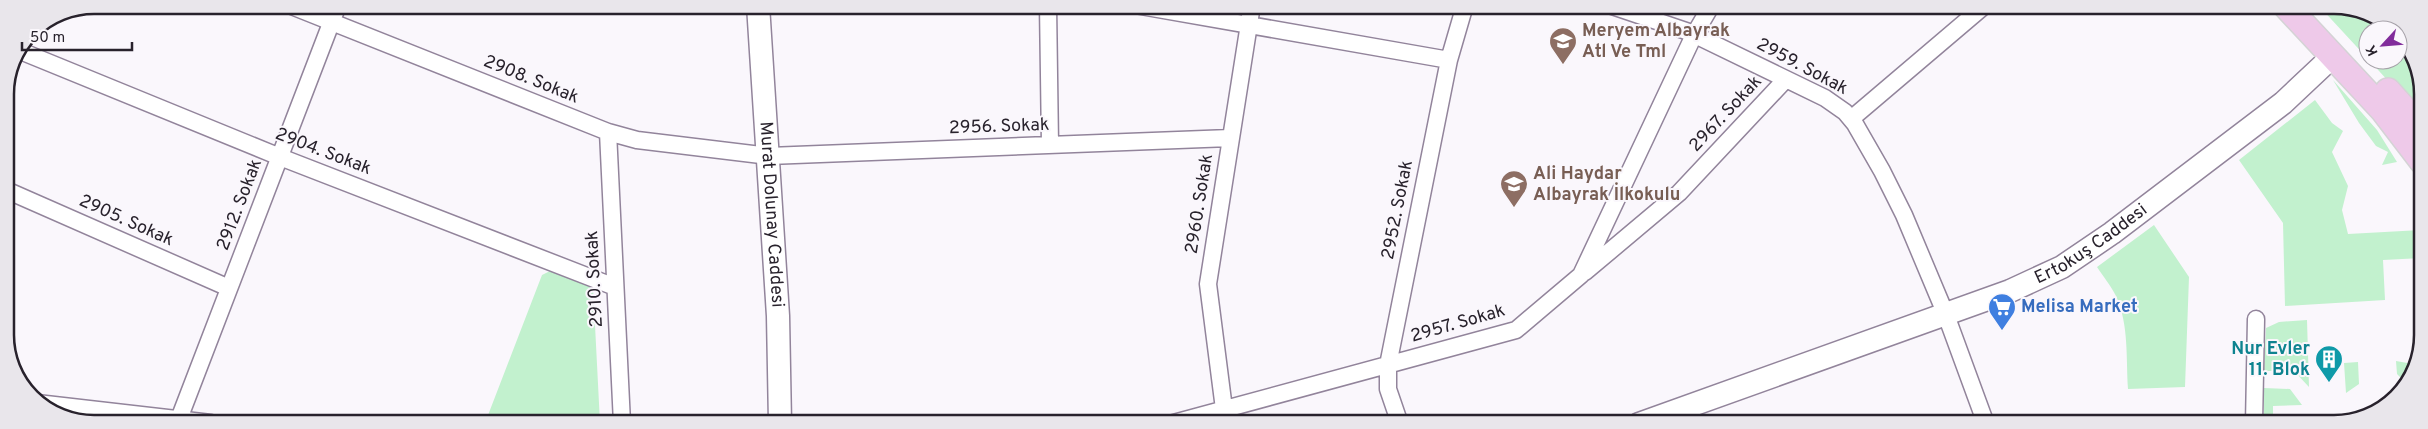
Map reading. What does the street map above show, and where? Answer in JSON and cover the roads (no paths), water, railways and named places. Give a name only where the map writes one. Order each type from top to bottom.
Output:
[{"type":"main road","name":"Murat Dolunay Caddesi","points":[[759,14],[778,316],[780,415]]},
{"type":"main road","points":[[2294,14],[2395,125],[2414,150]]},
{"type":"main road","points":[[2316,14],[2414,120]]},
{"type":"main road","name":"Ertokuş Caddesi","points":[[1663,415],[1946,315],[2041,278],[2081,256],[2270,112],[2333,56]]},
{"type":"street","name":"2908. Sokak","points":[[312,14],[608,132],[637,140],[769,156]]},
{"type":"street","name":"2912. Sokak","points":[[181,415],[335,14]]},
{"type":"street","points":[[1048,14],[1050,145]]},
{"type":"street","points":[[1186,14],[1449,60]]},
{"type":"street","name":"2960. Sokak","points":[[1224,409],[1208,284],[1251,14]]},
{"type":"street","name":"2952. Sokak","points":[[1397,415],[1388,389],[1388,365],[1449,60],[1463,14]]},
{"type":"street","name":"2959. Sokak","points":[[1635,14],[1694,35],[1786,79],[1837,105],[1851,119],[1864,137],[1904,215],[1946,315],[1983,415]]},
{"type":"street","name":"2957. Sokak","points":[[1202,415],[1516,330],[1581,275],[1694,35],[1706,14]]},
{"type":"street","points":[[1851,119],[1968,14]]},
{"type":"street","name":"2904. Sokak","points":[[25,53],[280,157],[615,287]]},
{"type":"street","name":"2967. Sokak","points":[[1581,275],[1679,193],[1786,79]]},
{"type":"street","name":"2910. Sokak","points":[[608,132],[622,415]]},
{"type":"street","name":"2956. Sokak","points":[[769,156],[1230,138]]},
{"type":"street","name":"2905. Sokak","points":[[14,194],[229,288]]},
{"type":"street","points":[[2254,415],[2256,319]]},
{"type":"street","points":[[54,404],[146,415]]},
{"type":"place","name":"Meryem Albayrak Atl Ve Tml","points":[[1563,65]]},
{"type":"place","name":"Ali Haydar Albayrak İlkokulu","points":[[1514,208]]},
{"type":"place","name":"Melisa Market","points":[[2002,331]]},
{"type":"place","name":"Nur Evler 11. Blok","points":[[2329,383]]}]
